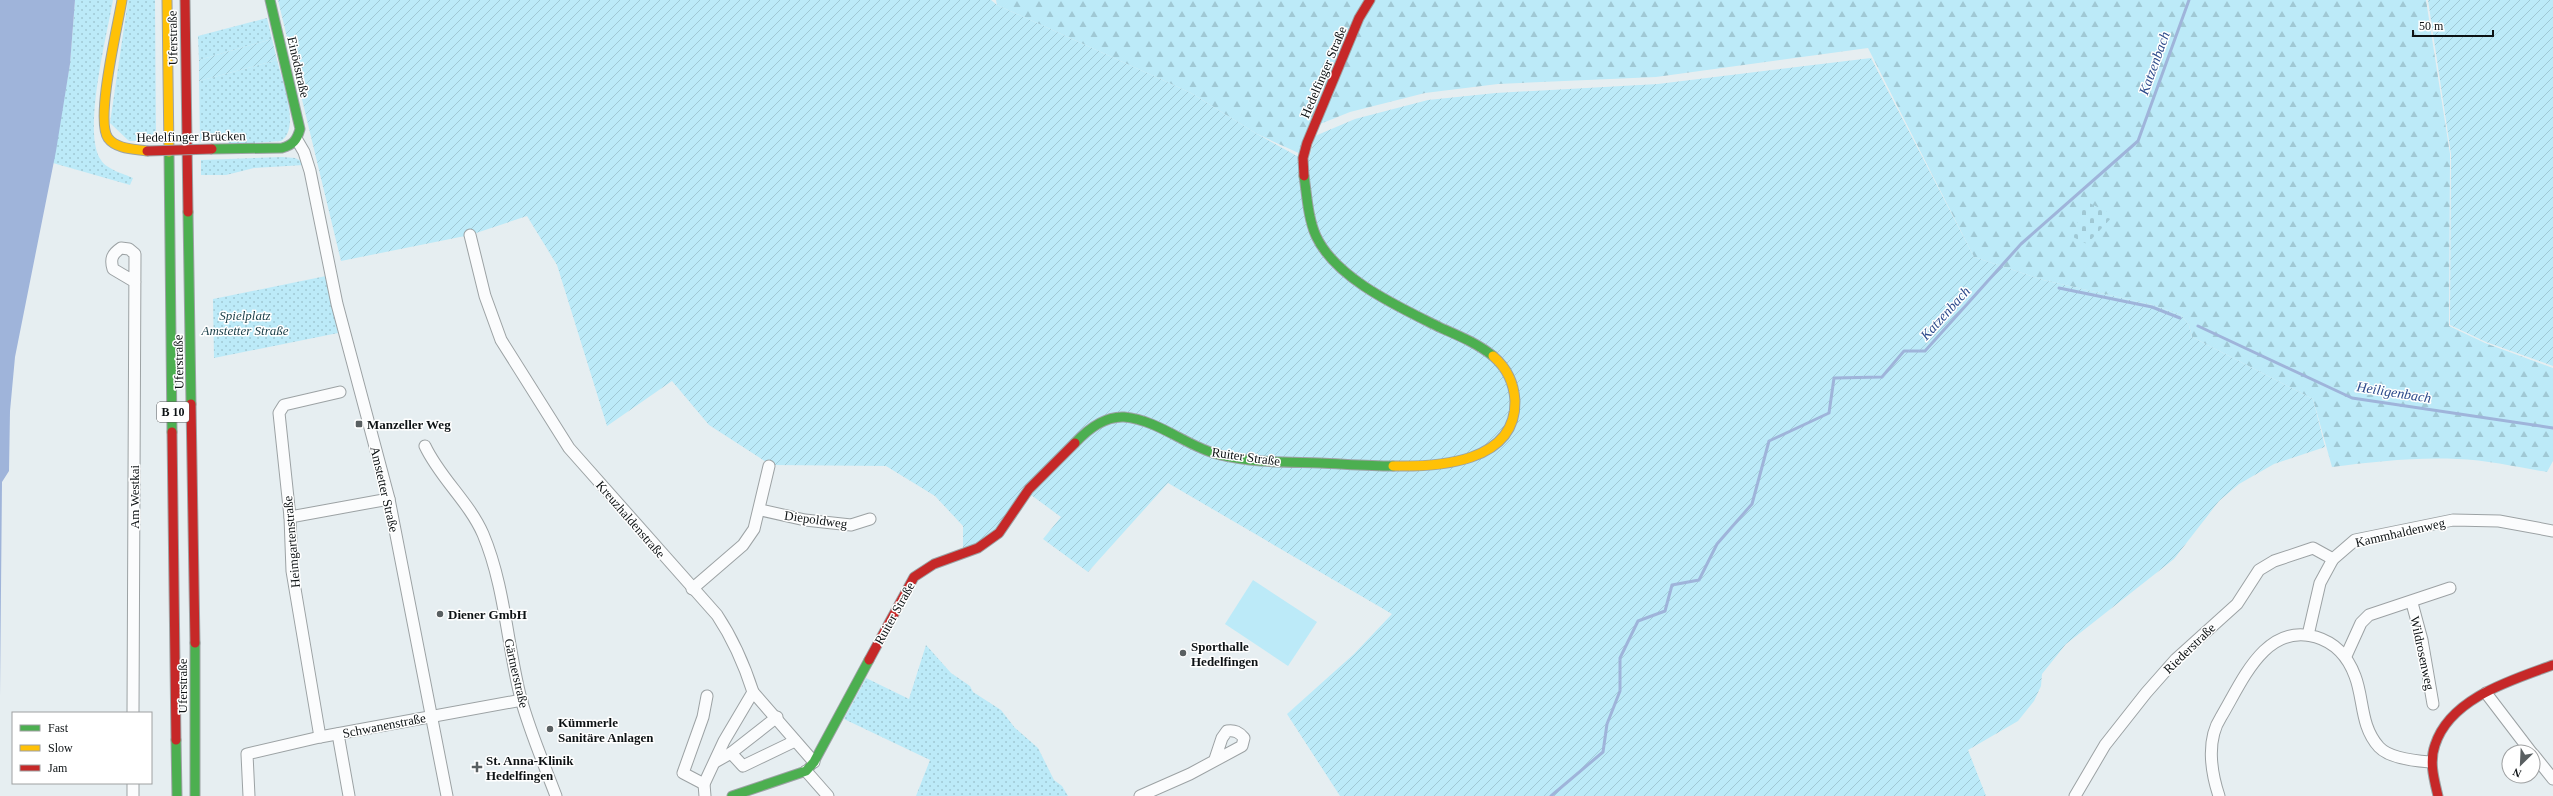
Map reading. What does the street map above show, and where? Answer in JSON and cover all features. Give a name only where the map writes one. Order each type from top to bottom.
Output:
[{"type":"main road","name":"Hedelfinger Brücken","points":[[122,0],[104,102],[103,128],[108,138],[117,146],[148,151],[282,148],[291,146],[297,140]]},
{"type":"main road","points":[[158,0],[158,19],[168,40]]},
{"type":"main road","name":"Uferstraße","points":[[167,0],[177,796]]},
{"type":"main road","name":"Einödstraße","points":[[270,0],[300,129],[297,140]]},
{"type":"main road","name":"Hedelfinger Straße","points":[[1303,155],[1359,18],[1370,0]]},
{"type":"main road","name":"Uferstraße","points":[[186,3],[195,631],[195,796]]},
{"type":"main road","name":"Ruiter Straße","points":[[732,796],[806,771],[814,762],[914,577],[923,568],[964,556],[985,545],[1001,531],[1027,491],[1082,435],[1096,424],[1116,417],[1141,421],[1195,447],[1218,455],[1265,461],[1412,468],[1459,461],[1487,451],[1500,442],[1510,429],[1515,409],[1514,390],[1506,370],[1483,348],[1407,311],[1369,287],[1324,250],[1313,227],[1303,155]]},
{"type":"main road","points":[[2438,796],[2431,776],[2430,762],[2437,735],[2446,722],[2486,694],[2553,664]]},
{"type":"main road","points":[[170,796],[177,785]]},
{"type":"street","name":"Amstetter Straße","points":[[297,140],[304,152],[310,171],[337,304],[389,499],[447,796]]},
{"type":"street","name":"Kreuzhaldenstraße","points":[[470,235],[485,296],[501,340],[533,393],[569,448],[692,589],[717,615],[730,634],[753,692]]},
{"type":"street","name":"Am Westkai","points":[[133,712],[135,282]]},
{"type":"street","name":"Heimgartenstraße","points":[[320,737],[292,571],[290,517],[279,413],[284,404],[340,392]]},
{"type":"street","name":"Gärtnerstraße","points":[[424,446],[435,467],[477,522],[483,534],[494,565],[522,700],[556,796]]},
{"type":"street","points":[[692,589],[744,545],[754,529],[761,510],[769,466]]},
{"type":"street","points":[[290,517],[389,499]]},
{"type":"street","name":"Diepoldweg","points":[[761,510],[805,520],[850,525],[870,519]]},
{"type":"street","name":"Kammhaldenweg","points":[[2308,634],[2320,583],[2333,560],[2355,540],[2453,520],[2500,521],[2553,531]]},
{"type":"street","name":"Riederstraße","points":[[2075,796],[2105,745],[2146,692],[2176,659],[2237,604],[2259,570],[2274,561],[2313,548],[2333,560]]},
{"type":"street","name":"Wildrosenweg","points":[[2346,656],[2361,623],[2369,615],[2412,603],[2450,588]]},
{"type":"street","name":"Wildrosenweg","points":[[2412,603],[2422,640],[2434,704]]},
{"type":"street","points":[[2219,796],[2213,778],[2212,744],[2219,720],[2250,667],[2268,645],[2283,637],[2308,634],[2321,638],[2346,656],[2356,677],[2366,727],[2379,747],[2389,753],[2418,761],[2430,762]]},
{"type":"street","points":[[705,796],[704,784],[724,741],[753,692],[777,717],[795,741],[814,762]]},
{"type":"street","points":[[2486,694],[2525,744]]},
{"type":"street","points":[[704,784],[683,773],[703,718],[707,696]]},
{"type":"street","name":"Schwanenstraße","points":[[249,796],[247,754],[320,737],[522,700]]},
{"type":"street","points":[[715,762],[731,753],[777,717]]},
{"type":"street","points":[[338,734],[349,796]]},
{"type":"street","points":[[731,753],[743,766],[795,741]]},
{"type":"street","points":[[1140,796],[1215,759]]},
{"type":"street","points":[[2541,764],[2553,779]]},
{"type":"street","points":[[806,771],[828,796]]},
{"type":"street","points":[[133,784],[133,796]]},
{"type":"green space","points":[[75,0],[113,0],[98,83],[94,129],[96,147],[101,160],[111,169],[133,178],[130,185],[53,163],[70,64]]},
{"type":"green space","points":[[128,0],[155,0],[156,141],[129,141],[110,123]]},
{"type":"green space","points":[[278,0],[991,0],[997,5],[1191,93],[1257,134],[1308,162],[1315,136],[1355,119],[1428,100],[1496,93],[1658,84],[1871,58],[1974,257],[2043,280],[2153,305],[2181,315],[2189,325],[2192,337],[2313,399],[2325,447],[2274,464],[2239,484],[2219,501],[2174,559],[2066,644],[2042,674],[2041,686],[2034,701],[2018,721],[1968,750],[1986,796],[1340,796],[1287,714],[1354,654],[1392,614],[1168,483],[1088,572],[1043,539],[1061,517],[1027,492],[1001,531],[963,556],[963,526],[935,496],[886,466],[771,465],[709,425],[672,381],[607,426],[557,265],[527,216],[470,235],[341,261]]},
{"type":"green space","points":[[996,0],[2426,0],[2450,154],[2449,326],[2485,343],[2553,368],[2553,461],[2547,472],[2480,461],[2441,459],[2394,460],[2332,467],[2313,399],[2192,337],[2189,325],[2181,315],[2153,305],[2043,280],[1974,257],[1868,48],[1656,77],[1498,84],[1425,93],[1350,112],[1315,126],[1303,155],[1257,134],[1191,93],[997,5]]},
{"type":"green space","points":[[2428,0],[2553,0],[2553,366],[2486,342],[2450,325],[2451,154]]},
{"type":"green space","points":[[267,18],[272,39],[199,60],[198,36]]},
{"type":"green space","points":[[272,39],[277,60],[199,81],[199,60]]},
{"type":"green space","points":[[277,60],[286,91],[290,115],[290,126],[287,135],[281,141],[229,145],[228,140],[200,142],[199,81]]},
{"type":"green space","points":[[282,157],[295,158],[303,162],[304,165],[254,168],[226,175],[201,175],[201,160]]},
{"type":"green space","points":[[2085,201],[2114,215],[2087,244],[2073,237]]},
{"type":"green space","name":"Spielplatz Amstetter Straße","points":[[326,276],[338,333],[214,358],[213,299]]},
{"type":"green space","points":[[1253,580],[1317,622],[1288,666],[1225,624]]},
{"type":"green space","points":[[926,645],[951,673],[970,686],[973,692],[1001,710],[1015,728],[1038,748],[1054,780],[1062,786],[1068,796],[916,796],[930,760],[844,719],[866,678],[909,699]]},
{"type":"shaded area","points":[[0,0],[75,0],[70,64],[56,151],[15,357],[10,411],[9,471],[2,482],[0,697]]},
{"type":"waterway","name":"Katzenbach","points":[[1551,796],[1603,752],[1607,724],[1620,691],[1620,658],[1638,621],[1665,611],[1672,585],[1699,580],[1717,544],[1752,504],[1769,441],[1829,413],[1834,378],[1882,377],[1904,351],[1925,351],[2021,244],[2138,141],[2189,0]]},
{"type":"waterway","name":"Heiligenbach","points":[[2059,288],[2152,307],[2180,318]]},
{"type":"waterway","name":"Heiligenbach","points":[[2198,326],[2352,398],[2553,428]]},
{"type":"traffic: fast","points":[[212,149],[282,148],[292,144],[299,133],[300,129],[270,0]]},
{"type":"traffic: fast","points":[[169,152],[172,432]]},
{"type":"traffic: fast","points":[[1304,176],[1308,207],[1313,229],[1325,251],[1338,266],[1370,290],[1388,301],[1474,343],[1493,356]]},
{"type":"traffic: fast","points":[[188,212],[191,404]]},
{"type":"traffic: fast","points":[[1075,443],[1097,424],[1117,417],[1124,417],[1149,423],[1196,446],[1232,458],[1270,462],[1393,466]]},
{"type":"traffic: fast","points":[[195,643],[195,796]]},
{"type":"traffic: fast","points":[[732,796],[806,771],[814,762],[869,660]]},
{"type":"traffic: fast","points":[[176,740],[177,796]]},
{"type":"traffic: slow","points":[[122,0],[112,50],[106,93],[104,112],[105,128],[111,142],[126,148],[147,151]]},
{"type":"traffic: slow","points":[[167,0],[169,152]]},
{"type":"traffic: slow","points":[[1393,466],[1431,465],[1471,457],[1489,449],[1503,437],[1512,422],[1515,401],[1509,376],[1493,356]]},
{"type":"traffic: jam","points":[[185,0],[188,212]]},
{"type":"traffic: jam","points":[[1304,176],[1303,158],[1307,143],[1359,18],[1370,0]]},
{"type":"traffic: jam","points":[[147,151],[212,149]]},
{"type":"traffic: jam","points":[[191,404],[195,643]]},
{"type":"traffic: jam","points":[[172,432],[176,740]]},
{"type":"traffic: jam","points":[[869,660],[914,577],[934,564],[978,548],[999,533],[1029,489],[1075,443]]},
{"type":"traffic: jam","points":[[2438,796],[2432,764],[2433,751],[2443,729],[2454,715],[2468,703],[2484,693],[2519,677],[2553,665]]},
{"type":"place","name":"Manzeller Weg","points":[[359,424]]},
{"type":"place","name":"Diener GmbH","points":[[440,614]]},
{"type":"place","name":"Sporthalle Hedelfingen","points":[[1183,653]]},
{"type":"place","name":"Kümmerle Sanitäre Anlagen","points":[[550,729]]},
{"type":"place","name":"St. Anna-Klinik Hedelfingen","points":[[477,767]]}]
